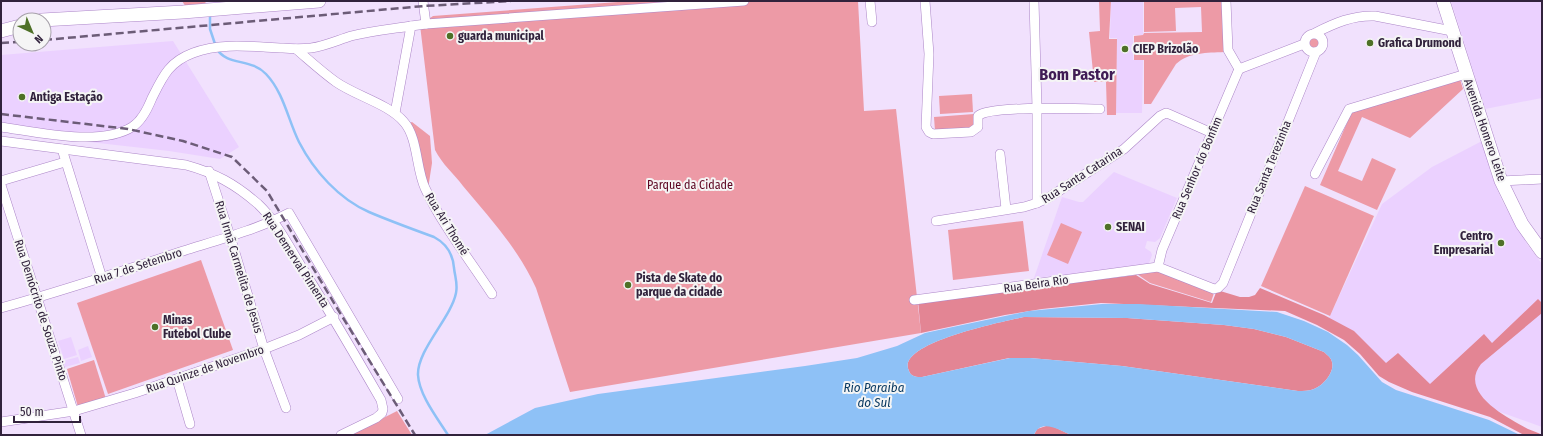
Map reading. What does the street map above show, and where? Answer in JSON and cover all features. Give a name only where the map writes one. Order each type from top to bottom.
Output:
[{"type":"main road","points":[[52,19],[176,6],[319,1]]},
{"type":"main road","name":"Avenida Homero Leite","points":[[1443,1],[1501,181],[1522,224],[1542,252]]},
{"type":"main road","points":[[1,23],[12,22]]},
{"type":"main road","points":[[1,31],[12,28]]},
{"type":"street","points":[[1,127],[60,135],[98,137],[118,134],[133,127],[141,118],[147,110],[160,79],[176,61],[194,52],[216,47],[237,46],[296,49],[311,48],[372,31],[426,24],[744,1]]},
{"type":"street","points":[[870,1],[872,22]]},
{"type":"street","points":[[924,1],[929,54],[926,127],[929,132],[933,134],[971,132],[977,129],[978,116],[981,113],[1037,108],[1100,109]]},
{"type":"street","points":[[1034,1],[1037,108],[1037,203]]},
{"type":"street","points":[[1226,1],[1228,50],[1240,69],[1304,44],[1307,36],[1319,36],[1334,24],[1357,16],[1375,16],[1452,31]]},
{"type":"street","points":[[424,4],[426,24]]},
{"type":"street","points":[[296,49],[336,82],[395,113],[411,26]]},
{"type":"street","points":[[1304,44],[1310,51],[1316,52],[1322,46],[1319,36]]},
{"type":"street","name":"Rua Santa Terezinha","points":[[1158,267],[1214,289],[1218,288],[1223,283],[1316,52]]},
{"type":"street","name":"Rua Senhor do Bonfim","points":[[1158,267],[1162,250],[1240,69]]},
{"type":"street","points":[[1315,174],[1349,109],[1466,74]]},
{"type":"street","name":"Rua Ari Thomé","points":[[395,113],[404,121],[411,133],[419,171],[431,200],[492,294]]},
{"type":"street","name":"Rua Santa Catarina","points":[[936,221],[1037,203],[1058,193],[1124,149],[1163,114],[1169,114],[1212,133]]},
{"type":"street","name":"Rua Demerval Pimenta","points":[[1,141],[186,164],[209,171],[242,190],[259,205],[273,221],[334,317],[381,400],[383,405],[380,416],[341,435]]},
{"type":"street","points":[[62,149],[102,278]]},
{"type":"street","points":[[1000,154],[1006,209]]},
{"type":"street","points":[[1,181],[65,162]]},
{"type":"street","name":"Rua Irmã Carmelita de Jesus","points":[[209,171],[264,349],[286,408]]},
{"type":"street","points":[[1501,181],[1542,179]]},
{"type":"street","name":"Rua Demócrito de Souza Pinto","points":[[1,185],[81,435]]},
{"type":"street","name":"Rua 7 de Setembro","points":[[1,308],[102,278],[230,236],[273,221],[289,213],[398,399]]},
{"type":"street","name":"Rua Beira Rio","points":[[914,300],[1158,267]]},
{"type":"street","name":"Rua Quinze de Novembro","points":[[1,422],[74,411],[177,379],[264,349],[334,317]]},
{"type":"street","points":[[177,379],[190,424]]},
{"type":"shaded area","name":"CIEP Brizolão","points":[[1111,1],[1143,1],[1143,35],[1133,35],[1133,60],[1143,60],[1142,113],[1116,113],[1117,38],[1110,38]]},
{"type":"shaded area","points":[[1451,1],[1542,1],[1542,98],[1485,109]]},
{"type":"shaded area","points":[[173,41],[239,147],[220,159],[169,151],[1,132],[1,55]]},
{"type":"shaded area","points":[[1482,141],[1491,174],[1502,201],[1527,244],[1542,264],[1542,427],[1421,384],[1382,362],[1328,320],[1382,204],[1432,167]]},
{"type":"shaded area","name":"SENAI","points":[[1114,172],[1177,198],[1160,238],[1155,242],[1147,241],[1145,248],[1151,252],[1152,255],[1148,266],[1034,278],[1062,197],[1083,202]]},
{"type":"shaded area","points":[[1136,275],[1150,284],[1212,303],[1217,290],[1240,297],[1249,297],[1255,295],[1260,288],[1324,315],[1354,331],[1386,363],[1398,353],[1430,384],[1484,334],[1492,343],[1538,299],[1542,303],[1542,313],[1481,364],[1476,375],[1476,385],[1480,394],[1498,411],[1528,429],[1542,435],[1524,435],[1490,417],[1412,392],[1389,382],[1379,376],[1360,354],[1344,340],[1317,325],[1285,311],[1101,303],[1042,309],[1005,315],[921,333],[918,301]]},
{"type":"shaded area","points":[[1024,317],[1127,318],[1224,325],[1254,329],[1286,337],[1324,352],[1331,359],[1332,370],[1328,378],[1321,385],[1308,391],[1298,391],[1122,366],[1030,358],[1009,358],[922,377],[914,376],[909,371],[909,361],[918,351],[934,343],[976,328]]},
{"type":"shaded area","points":[[71,337],[77,355],[64,359],[58,341]]},
{"type":"shaded area","points":[[88,346],[92,357],[81,361],[78,350]]},
{"type":"shaded area","points":[[78,357],[80,363],[65,367],[63,361]]},
{"type":"shaded area","points":[[1052,426],[1071,435],[1034,435],[1037,429]]},
{"type":"green space","points":[[182,1],[204,1],[207,4],[186,7]]},
{"type":"green space","name":"Parque da Cidade","points":[[631,1],[858,1],[864,111],[896,109],[921,333],[570,392],[536,288],[529,274],[513,247],[435,150],[420,25],[433,16]]},
{"type":"green space","points":[[1099,1],[1111,1],[1109,39],[1117,39],[1116,115],[1107,115],[1106,82],[1094,82],[1089,32],[1100,31]]},
{"type":"green space","points":[[1144,1],[1223,1],[1224,52],[1192,55],[1181,60],[1176,64],[1151,104],[1144,104],[1144,60],[1134,60],[1134,36],[1143,35],[1144,33],[1202,32],[1201,7],[1175,8],[1176,31],[1144,32]]},
{"type":"green space","points":[[1314,35],[1321,40],[1322,43],[1317,50],[1314,51],[1307,46],[1306,43],[1311,36]]},
{"type":"green space","points":[[1460,79],[1463,89],[1410,138],[1362,117],[1338,171],[1362,181],[1372,158],[1396,169],[1377,210],[1320,185],[1353,109]]},
{"type":"green space","points":[[972,94],[973,112],[940,114],[939,96]]},
{"type":"green space","points":[[974,114],[975,128],[935,131],[934,117]]},
{"type":"green space","points":[[412,122],[430,136],[432,163],[428,189],[407,124]]},
{"type":"green space","points":[[1305,186],[1374,216],[1330,316],[1261,286]]},
{"type":"green space","points":[[1023,221],[1029,271],[953,280],[948,230]]},
{"type":"green space","points":[[1061,223],[1082,232],[1068,264],[1047,255]]},
{"type":"green space","name":"Minas Futebol Clube","points":[[201,260],[233,350],[108,394],[77,303]]},
{"type":"green space","points":[[1155,271],[1215,290],[1211,302],[1150,283],[1137,274]]},
{"type":"green space","points":[[94,360],[106,399],[78,407],[67,369]]},
{"type":"green space","points":[[397,411],[412,435],[350,435]]},
{"type":"water","name":"Rio Paraiba do Sul","points":[[1102,304],[1138,304],[1277,312],[1304,321],[1328,332],[1347,345],[1358,355],[1382,382],[1396,390],[1489,420],[1520,435],[1071,435],[1056,428],[1045,426],[1037,430],[1034,435],[485,435],[535,408],[598,394],[857,358],[897,346],[925,333],[1029,311]],"holes":[[[1024,317],[1127,318],[1224,325],[1254,329],[1286,337],[1324,352],[1331,360],[1332,370],[1328,378],[1321,385],[1310,390],[1300,391],[1122,366],[1030,358],[1010,358],[922,377],[913,376],[909,371],[909,361],[918,351],[954,335],[976,328]]]},
{"type":"waterway","points":[[210,14],[210,29],[215,44]]},
{"type":"waterway","points":[[217,49],[227,58],[260,69],[272,81],[305,153],[328,183],[338,192],[348,200],[369,212],[434,237],[446,246],[451,254],[457,290],[448,313],[423,355],[419,365],[418,375],[419,383],[425,399],[448,435]]},
{"type":"railway","points":[[52,39],[424,6],[511,1]]},
{"type":"railway","points":[[1,43],[12,42]]},
{"type":"railway","points":[[1,114],[128,129],[183,141],[232,157],[267,191],[415,435]]},
{"type":"place","name":"guarda municipal","points":[[450,36]]},
{"type":"place","name":"Grafica Drumond","points":[[1370,43]]},
{"type":"place","name":"CIEP Brizolão","points":[[1125,49]]},
{"type":"place","name":"Antiga Estação","points":[[22,97]]},
{"type":"place","name":"SENAI","points":[[1108,227]]},
{"type":"place","name":"Centro Empresarial","points":[[1501,243]]},
{"type":"place","name":"Pista de Skate do parque da cidade","points":[[628,285]]},
{"type":"place","name":"Minas Futebol Clube","points":[[155,327]]},
{"type":"district","name":"Bom Pastor","points":[[1077,74]]}]
